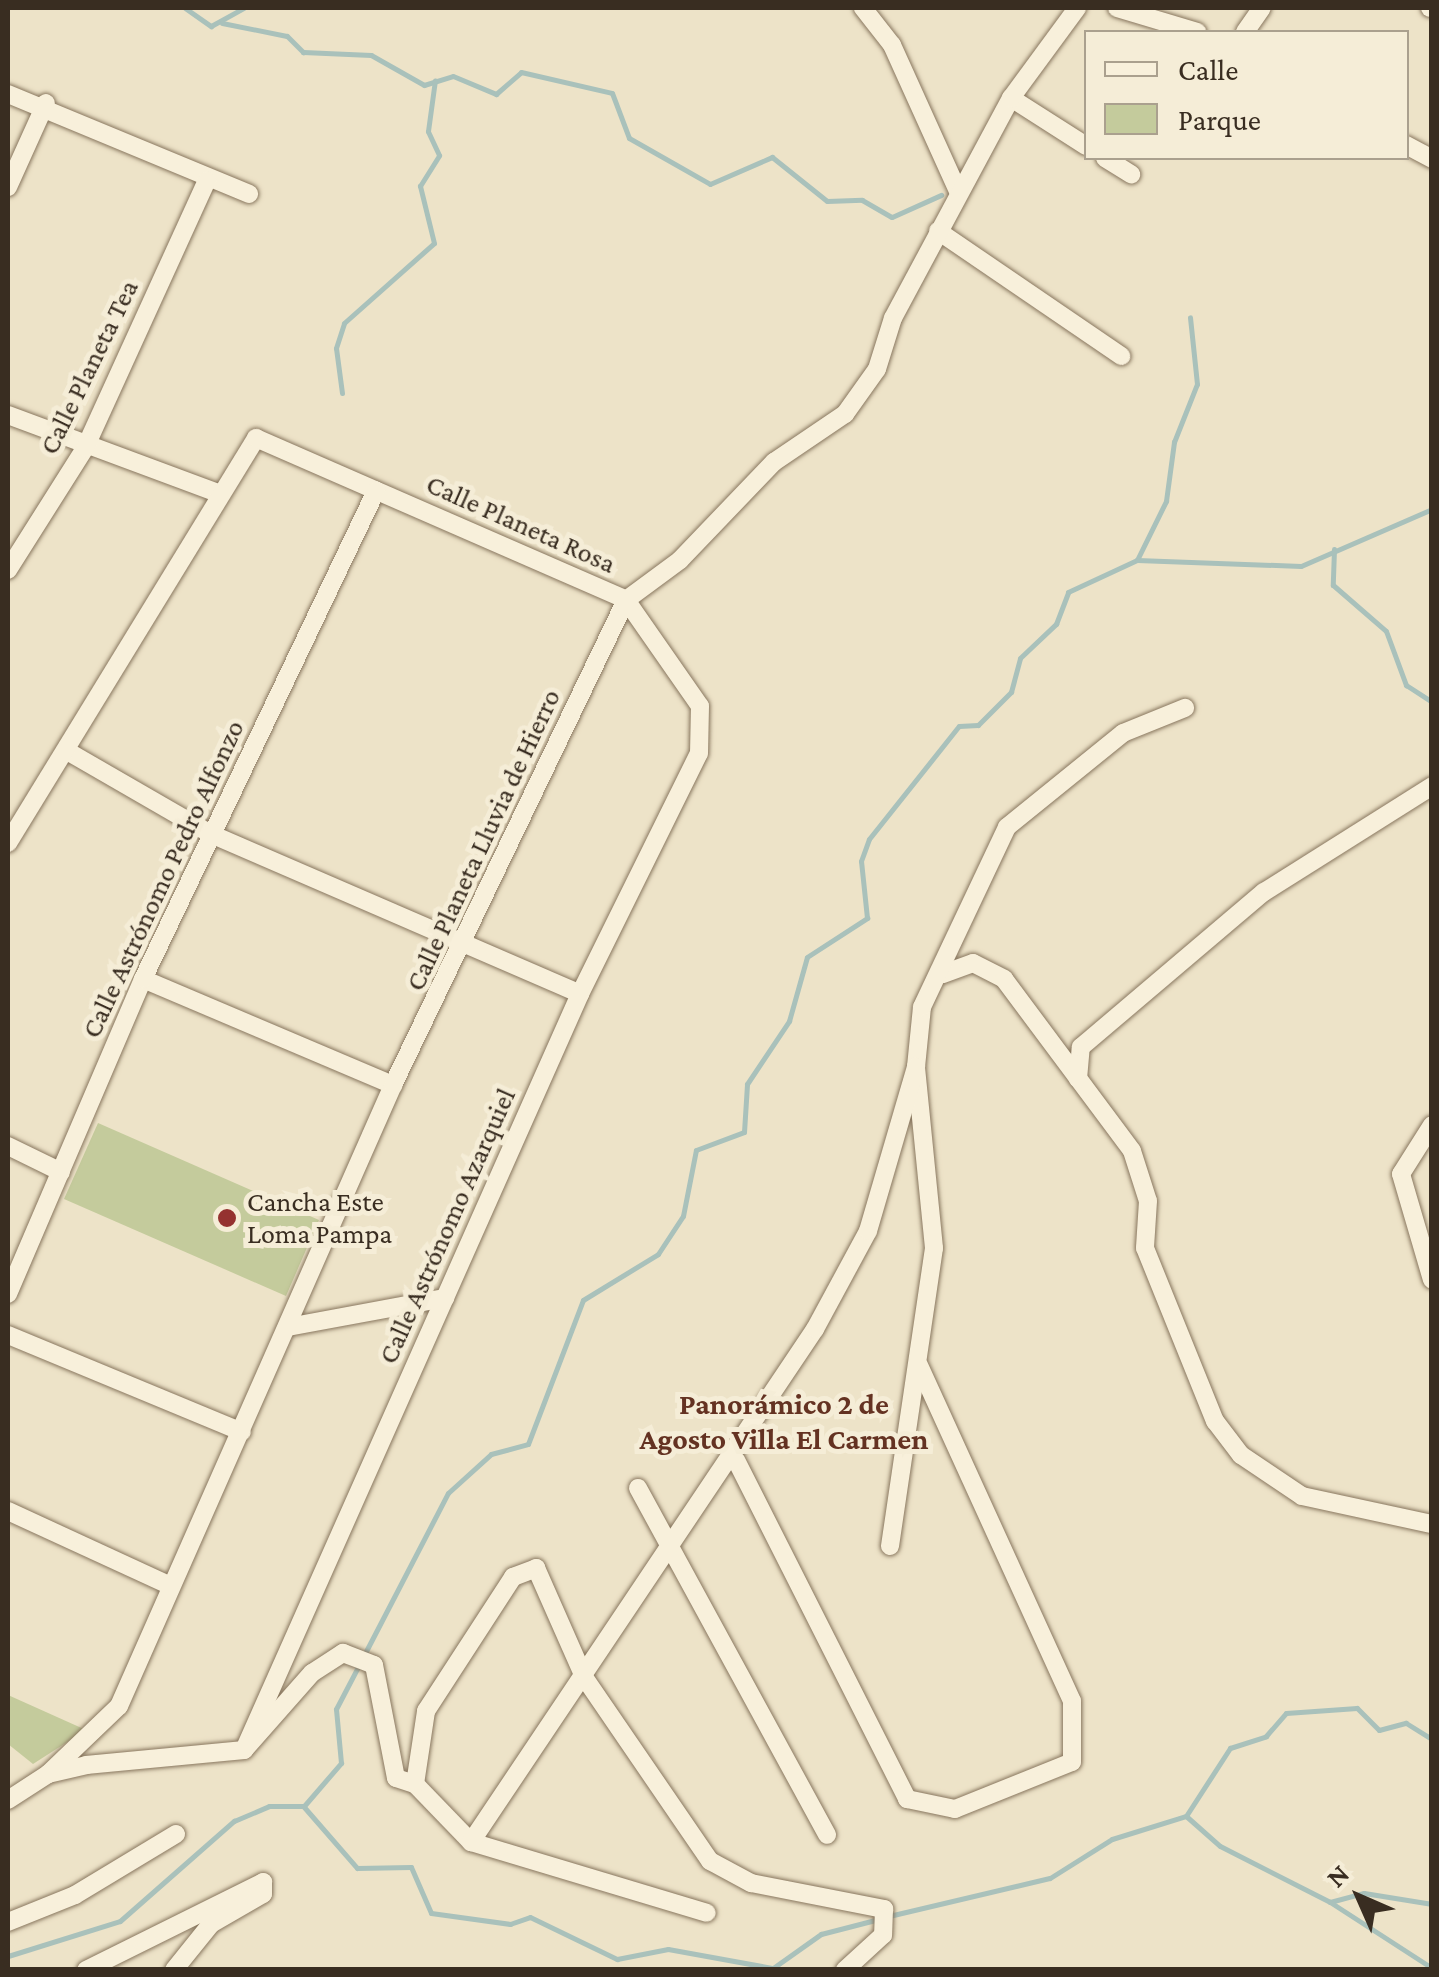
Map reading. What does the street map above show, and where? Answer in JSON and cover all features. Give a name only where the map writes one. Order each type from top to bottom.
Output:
[{"type":"street","points":[[863,8],[892,45],[958,192]]},
{"type":"street","name":"Calle Planeta Lluvia de Hierro","points":[[8,1800],[48,1774],[110,1722],[393,1086],[466,948],[626,600],[680,560],[774,462],[844,414],[877,369],[938,231],[1012,98],[1078,8]]},
{"type":"street","points":[[1117,8],[1190,30]]},
{"type":"street","points":[[1246,30],[1262,8]]},
{"type":"street","points":[[8,94],[46,103],[207,180],[250,194]]},
{"type":"street","points":[[1012,98],[1084,145]]},
{"type":"street","points":[[8,187],[46,103]]},
{"type":"street","points":[[1409,146],[1432,159]]},
{"type":"street","points":[[1108,160],[1131,174]]},
{"type":"street","name":"Calle Planeta Tea","points":[[8,570],[86,448],[207,180]]},
{"type":"street","points":[[938,231],[1120,356]]},
{"type":"street","points":[[8,415],[86,448],[220,494],[8,843]]},
{"type":"street","name":"Calle Planeta Rosa","points":[[220,494],[256,438],[626,600],[690,685],[704,728]]},
{"type":"street","name":"Calle Astrónomo Pedro Alfonzo","points":[[8,1294],[142,979],[376,491]]},
{"type":"street","points":[[471,1842],[736,1460],[868,1230],[916,1066],[922,1007],[942,974],[990,855],[1028,804],[1124,734],[1185,708]]},
{"type":"street","name":"Calle Astrónomo Azarquiel","points":[[244,1750],[580,994],[704,728]]},
{"type":"street","points":[[67,751],[211,834],[466,948],[580,994]]},
{"type":"street","points":[[1078,1079],[1081,1047],[1264,892],[1432,786]]},
{"type":"street","points":[[942,974],[988,967],[1078,1079],[1143,1173],[1145,1248],[1226,1438],[1302,1496],[1432,1524]]},
{"type":"street","points":[[142,979],[393,1086]]},
{"type":"street","points":[[890,1546],[919,1365],[934,1220],[916,1066]]},
{"type":"street","points":[[1432,1125],[1400,1174],[1432,1280]]},
{"type":"street","points":[[8,1146],[62,1172]]},
{"type":"street","points":[[288,1328],[445,1298]]},
{"type":"street","points":[[8,1335],[242,1432]]},
{"type":"street","points":[[736,1460],[908,1798],[955,1809],[1072,1762],[1072,1701],[919,1365]]},
{"type":"street","points":[[638,1488],[676,1549],[827,1835]]},
{"type":"street","points":[[8,1511],[171,1586]]},
{"type":"street","points":[[415,1784],[426,1712],[522,1570],[536,1568],[546,1580],[584,1677],[719,1868],[884,1909],[884,1935],[844,1970]]},
{"type":"street","points":[[48,1774],[244,1750],[312,1673],[358,1653],[374,1665],[396,1778],[415,1784],[471,1842],[706,1913]]},
{"type":"street","points":[[8,1922],[75,1895],[176,1834]]},
{"type":"street","points":[[86,1970],[263,1882],[262,1894],[212,1924],[174,1970]]},
{"type":"green space","points":[[98,1123],[319,1220],[286,1296],[64,1199]]},
{"type":"green space","points":[[8,1695],[86,1730],[33,1764],[8,1744]]},
{"type":"waterway","points":[[185,8],[211,26],[244,8]]},
{"type":"waterway","points":[[222,23],[287,36],[303,52],[371,55],[424,85],[453,76],[496,94],[521,72],[612,93],[629,138],[710,184],[772,157],[827,201],[862,200],[892,217],[941,195]]},
{"type":"waterway","points":[[342,393],[336,348],[344,323],[434,243],[420,186],[439,155],[428,131],[435,80]]},
{"type":"waterway","points":[[1137,560],[1166,501],[1174,442],[1197,384],[1190,317]]},
{"type":"waterway","points":[[364,1655],[448,1493],[491,1454],[528,1444],[583,1300],[658,1254],[683,1216],[696,1150],[744,1132],[747,1084],[789,1021],[807,957],[867,918],[861,861],[869,839],[959,726],[978,725],[1011,692],[1020,658],[1056,624],[1068,592],[1137,560],[1301,566],[1432,509]]},
{"type":"waterway","points":[[1334,549],[1333,585],[1386,631],[1406,685],[1432,702]]},
{"type":"waterway","points":[[8,1956],[120,1921],[234,1821],[269,1806],[304,1806],[341,1763],[336,1709],[359,1665]]},
{"type":"waterway","points":[[889,1916],[1050,1878],[1112,1839],[1186,1816],[1230,1748],[1266,1736],[1286,1713],[1357,1708],[1379,1730],[1406,1723],[1432,1739]]},
{"type":"waterway","points":[[304,1807],[357,1868],[411,1867],[431,1913],[510,1924],[530,1917],[617,1959],[668,1949],[773,1968],[821,1934],[879,1919]]},
{"type":"waterway","points":[[1186,1816],[1220,1846],[1330,1902],[1364,1893],[1432,1904]]},
{"type":"waterway","points":[[1330,1902],[1432,1968]]},
{"type":"place","name":"Cancha Este Loma Pampa","points":[[227,1218]]},
{"type":"district","name":"Panorámico 2 de Agosto Villa El Carmen","points":[[784,1421]]}]
